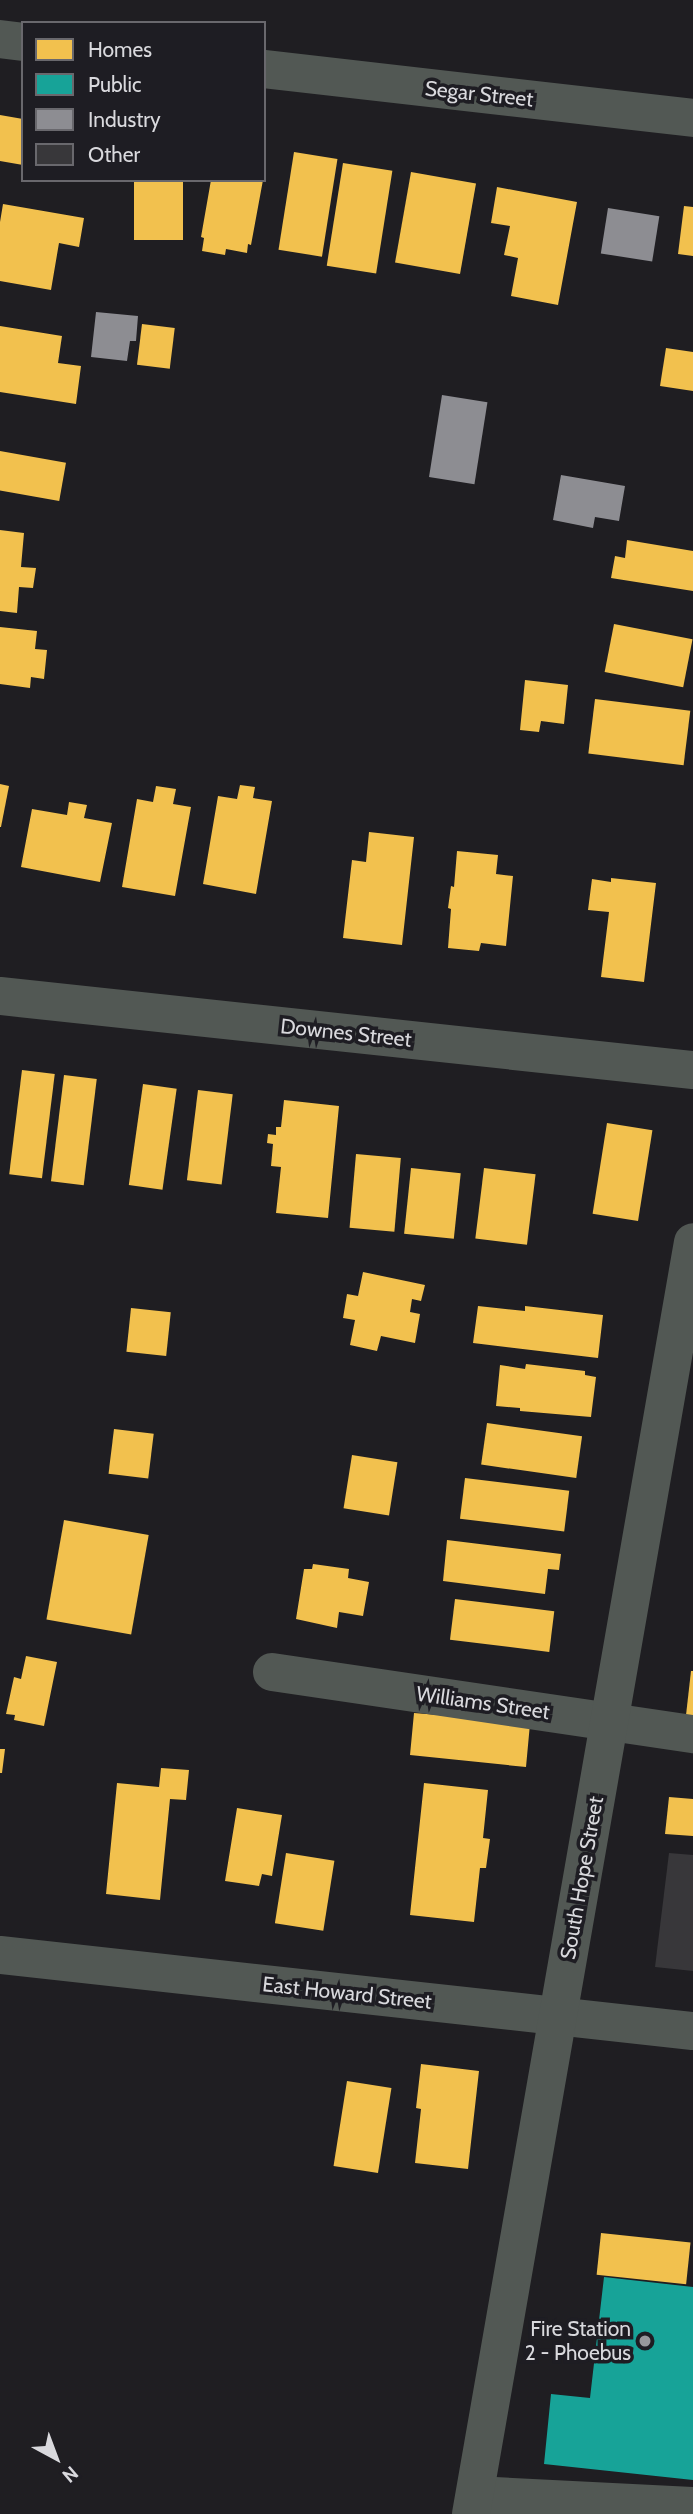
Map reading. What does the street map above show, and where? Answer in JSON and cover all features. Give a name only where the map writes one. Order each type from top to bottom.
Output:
[{"type":"street","points":[[0,39],[21,42]]},
{"type":"street","name":"Segar Street","points":[[266,69],[693,118]]},
{"type":"street","name":"Downes Street","points":[[0,996],[693,1070]]},
{"type":"street","name":"South Hope Street","points":[[473,2504],[693,1242]]},
{"type":"street","name":"Williams Street","points":[[272,1672],[693,1734]]},
{"type":"street","name":"East Howard Street","points":[[0,1955],[693,2031]]},
{"type":"street","points":[[473,2504],[693,2506]]},
{"type":"building: Homes","points":[[0,115],[21,119],[21,165],[0,161]]},
{"type":"building: Homes","points":[[294,152],[337,159],[322,257],[279,250]]},
{"type":"building: Homes","points":[[343,163],[392,171],[376,274],[327,266]]},
{"type":"building: Homes","points":[[411,172],[476,183],[460,274],[395,263]]},
{"type":"building: Homes","points":[[134,182],[183,182],[183,240],[134,240]]},
{"type":"building: Homes","points":[[211,182],[263,182],[251,245],[248,244],[247,253],[226,249],[225,255],[202,251],[204,238],[201,237]]},
{"type":"building: Homes","points":[[497,187],[577,202],[558,305],[511,296],[518,258],[504,255],[510,226],[491,223]]},
{"type":"building: Homes","points":[[3,204],[84,218],[79,247],[59,243],[51,290],[0,281],[0,222]]},
{"type":"building: Homes","points":[[684,206],[693,207],[693,256],[678,254]]},
{"type":"building: Homes","points":[[142,324],[175,328],[170,369],[137,365]]},
{"type":"building: Homes","points":[[0,326],[62,336],[58,363],[81,366],[76,404],[0,392]]},
{"type":"building: Homes","points":[[666,348],[693,352],[693,391],[660,386]]},
{"type":"building: Homes","points":[[0,451],[66,463],[59,501],[0,491]]},
{"type":"building: Homes","points":[[0,530],[24,533],[21,567],[36,568],[33,588],[19,587],[17,613],[0,611]]},
{"type":"building: Homes","points":[[627,540],[693,551],[693,591],[611,578],[615,556],[625,558]]},
{"type":"building: Homes","points":[[614,624],[693,639],[683,687],[605,672]]},
{"type":"building: Homes","points":[[0,627],[37,631],[35,649],[47,650],[44,679],[31,677],[30,688],[0,684]]},
{"type":"building: Homes","points":[[525,680],[568,685],[564,724],[541,721],[539,732],[520,730]]},
{"type":"building: Homes","points":[[595,699],[690,711],[684,765],[588,754]]},
{"type":"building: Homes","points":[[0,784],[9,786],[1,827],[0,827]]},
{"type":"building: Homes","points":[[240,785],[255,787],[253,798],[272,801],[256,894],[203,884],[218,796],[237,799]]},
{"type":"building: Homes","points":[[156,786],[176,789],[173,804],[191,807],[175,896],[122,887],[137,799],[153,802]]},
{"type":"building: Homes","points":[[69,802],[87,805],[84,818],[112,823],[100,882],[21,867],[32,809],[67,815]]},
{"type":"building: Homes","points":[[369,832],[414,837],[402,945],[343,938],[352,860],[366,862]]},
{"type":"building: Homes","points":[[457,851],[498,855],[496,874],[513,876],[506,946],[481,943],[479,951],[448,948],[451,909],[448,908],[451,886],[454,887]]},
{"type":"building: Homes","points":[[611,878],[656,883],[644,982],[601,977],[609,912],[588,910],[592,879],[611,882]]},
{"type":"building: Homes","points":[[22,1070],[55,1074],[42,1178],[9,1174]]},
{"type":"building: Homes","points":[[64,1075],[97,1079],[84,1185],[51,1181]]},
{"type":"building: Homes","points":[[143,1084],[177,1089],[162,1190],[129,1185]]},
{"type":"building: Homes","points":[[198,1090],[233,1094],[222,1185],[187,1180]]},
{"type":"building: Homes","points":[[284,1100],[339,1106],[328,1218],[276,1213],[281,1167],[271,1166],[273,1144],[267,1143],[268,1134],[276,1135],[276,1127],[281,1127]]},
{"type":"building: Homes","points":[[607,1123],[652,1130],[638,1221],[593,1214]]},
{"type":"building: Homes","points":[[356,1154],[401,1158],[394,1232],[350,1228]]},
{"type":"building: Homes","points":[[411,1168],[461,1173],[454,1239],[404,1234]]},
{"type":"building: Homes","points":[[484,1168],[536,1174],[527,1245],[475,1238]]},
{"type":"building: Homes","points":[[363,1272],[425,1285],[421,1301],[412,1299],[410,1312],[420,1314],[415,1343],[381,1336],[377,1351],[350,1345],[355,1320],[343,1318],[347,1294],[358,1296]]},
{"type":"building: Homes","points":[[478,1306],[525,1311],[525,1306],[603,1315],[598,1358],[473,1343]]},
{"type":"building: Homes","points":[[131,1308],[171,1312],[166,1356],[126,1352]]},
{"type":"building: Homes","points":[[526,1364],[585,1371],[585,1375],[596,1377],[591,1417],[520,1411],[520,1408],[496,1406],[500,1365],[525,1369]]},
{"type":"building: Homes","points":[[487,1423],[582,1436],[576,1478],[481,1465]]},
{"type":"building: Homes","points":[[114,1429],[154,1434],[148,1479],[109,1474]]},
{"type":"building: Homes","points":[[352,1455],[397,1462],[389,1516],[344,1508]]},
{"type":"building: Homes","points":[[465,1478],[569,1491],[564,1531],[460,1519]]},
{"type":"building: Homes","points":[[64,1520],[149,1535],[131,1634],[46,1619]]},
{"type":"building: Homes","points":[[447,1540],[561,1554],[559,1570],[548,1569],[545,1594],[443,1581]]},
{"type":"building: Homes","points":[[313,1564],[349,1569],[348,1578],[369,1582],[363,1616],[339,1612],[337,1628],[296,1619],[304,1569],[312,1569]]},
{"type":"building: Homes","points":[[455,1599],[554,1611],[549,1652],[450,1640]]},
{"type":"building: Homes","points":[[26,1656],[57,1662],[44,1726],[14,1720],[15,1715],[6,1714],[14,1677],[21,1679]]},
{"type":"building: Homes","points":[[693,1671],[693,1725],[685,1724]]},
{"type":"building: Homes","points":[[414,1713],[451,1716],[531,1713],[526,1767],[410,1755]]},
{"type":"building: Homes","points":[[0,1749],[5,1749],[2,1773],[0,1773]]},
{"type":"building: Homes","points":[[161,1768],[189,1770],[186,1800],[170,1799],[160,1900],[106,1894],[117,1783],[159,1787]]},
{"type":"building: Homes","points":[[424,1783],[488,1790],[483,1838],[490,1839],[486,1868],[480,1868],[474,1922],[410,1915]]},
{"type":"building: Homes","points":[[669,1797],[693,1799],[693,1836],[665,1834]]},
{"type":"building: Homes","points":[[237,1808],[282,1815],[272,1876],[262,1874],[259,1886],[225,1881]]},
{"type":"building: Homes","points":[[286,1853],[334,1861],[323,1931],[275,1923]]},
{"type":"building: Homes","points":[[421,2064],[479,2071],[468,2169],[415,2163],[421,2109],[416,2108]]},
{"type":"building: Homes","points":[[347,2081],[391,2088],[378,2173],[334,2166]]},
{"type":"building: Homes","points":[[601,2233],[691,2242],[686,2284],[597,2275]]},
{"type":"building: Public","name":"Fire Station 2 - Phoebus","points":[[604,2277],[693,2287],[693,2480],[544,2464],[551,2394],[590,2398]]},
{"type":"building: Industry","points":[[608,208],[659,216],[652,262],[601,253]]},
{"type":"building: Industry","points":[[96,312],[138,316],[136,341],[130,341],[127,361],[91,357]]},
{"type":"building: Industry","points":[[442,395],[487,402],[474,484],[429,477]]},
{"type":"building: Industry","points":[[561,475],[625,486],[619,521],[595,517],[593,528],[553,520]]},
{"type":"building: Other","points":[[669,1853],[693,1855],[693,1971],[655,1967]]},
{"type":"place","name":"Fire Station 2 - Phoebus","points":[[645,2341]]}]
